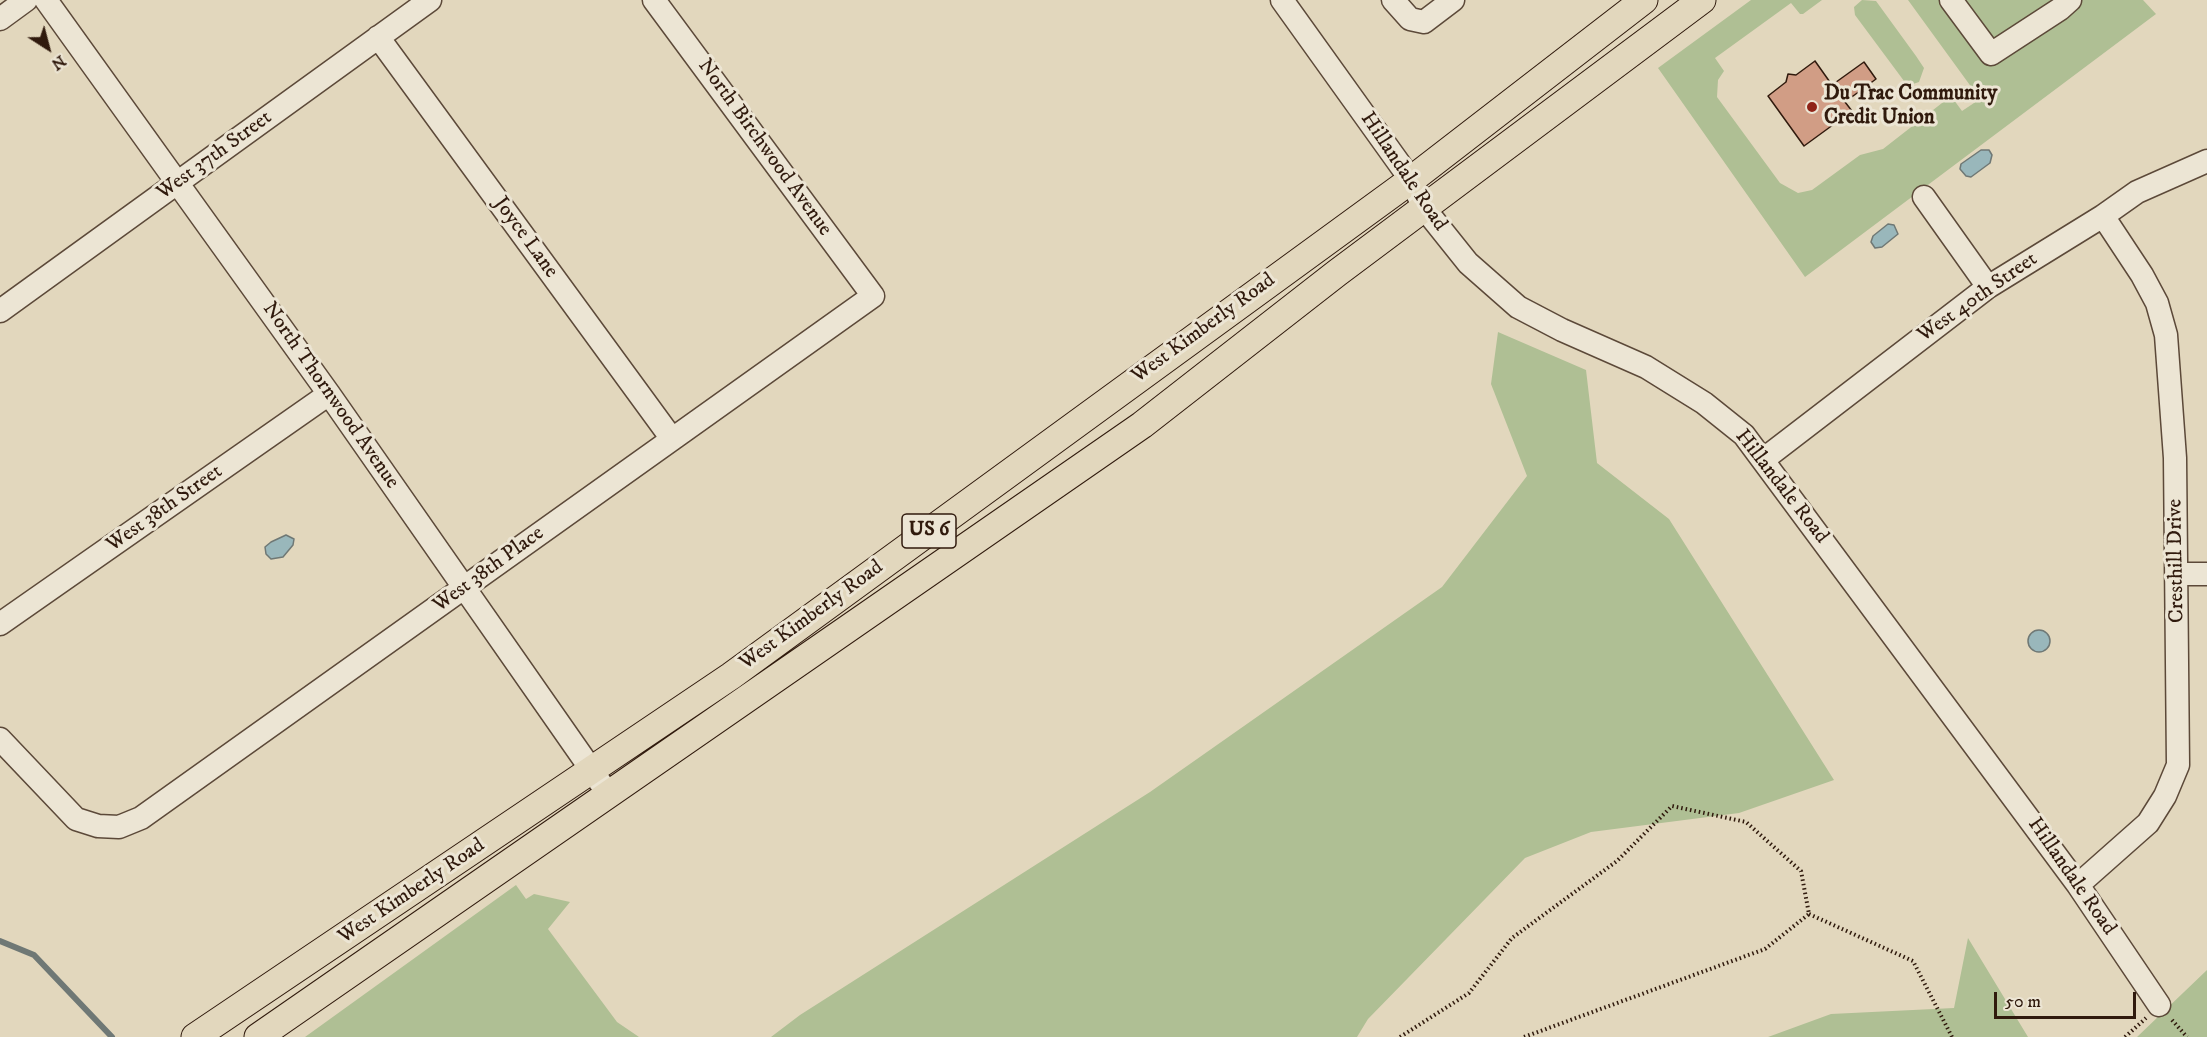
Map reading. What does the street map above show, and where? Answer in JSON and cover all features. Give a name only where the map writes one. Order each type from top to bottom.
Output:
[{"type":"main road","name":"West Kimberly Road","points":[[195,1037],[731,676],[1411,180],[1644,0]]},
{"type":"main road","name":"West Kimberly Road","points":[[258,1037],[1142,425],[1424,208],[1702,0]]},
{"type":"street","points":[[0,19],[26,0]]},
{"type":"street","name":"North Thornwood Avenue","points":[[46,0],[329,394],[609,796]]},
{"type":"street","name":"West 37th Street","points":[[0,311],[430,0]]},
{"type":"street","name":"North Birchwood Avenue","points":[[654,0],[873,297]]},
{"type":"street","name":"Hillandale Road","points":[[1282,0],[1411,180],[1424,208],[1468,263],[1518,307],[1656,373],[1704,403],[1744,435],[2078,885],[2159,1005]]},
{"type":"street","points":[[1392,0],[1410,19],[1424,22],[1453,0]]},
{"type":"street","points":[[1951,0],[1991,54],[2070,0]]},
{"type":"street","name":"Joyce Lane","points":[[378,37],[672,439]]},
{"type":"street","name":"West 40th Street","points":[[1764,459],[1988,287],[2103,216],[2137,192],[2207,161]]},
{"type":"street","points":[[1924,197],[1988,287]]},
{"type":"street","name":"Cresthill Drive","points":[[2078,885],[2148,822],[2165,796],[2178,765],[2178,574],[2175,458],[2166,335],[2157,303],[2142,275],[2103,216]]},
{"type":"street","name":"West 38th Place","points":[[0,739],[76,819],[98,826],[119,828],[141,818],[873,297]]},
{"type":"street","name":"West 38th Street","points":[[0,624],[329,394]]},
{"type":"street","points":[[2178,574],[2207,574]]},
{"type":"path","points":[[1400,1037],[1469,993],[1512,938],[1617,861],[1672,806],[1746,822],[1801,871],[1809,914]]},
{"type":"path","points":[[1524,1037],[1765,949],[1809,914]]},
{"type":"path","points":[[1809,914],[1913,961],[1952,1037]]},
{"type":"path","points":[[2125,1037],[2159,1005]]},
{"type":"green space","points":[[1751,0],[1822,0],[1803,14],[1800,14],[1791,3],[1715,58],[1724,71],[1718,80],[1717,97],[1780,183],[1798,193],[1812,190],[1860,155],[1883,149],[1951,96],[1962,111],[1980,99],[1908,0],[2143,0],[2156,14],[1805,277],[1658,68]]},
{"type":"green space","points":[[1862,0],[1876,1],[1916,56],[1924,68],[1919,82],[1913,84],[1904,81],[1855,15],[1854,7]]},
{"type":"green space","points":[[1498,332],[1586,370],[1597,463],[1669,519],[1834,780],[1739,813],[1591,832],[1525,858],[1368,1019],[1357,1037],[771,1037],[800,1015],[1150,792],[1442,587],[1527,476],[1491,384]]},
{"type":"green space","points":[[516,885],[526,899],[534,894],[570,902],[548,929],[617,1022],[639,1037],[305,1037]]},
{"type":"green space","points":[[1968,938],[2028,1037],[1768,1037],[1831,1014],[1954,1008]]},
{"type":"green space","points":[[2207,970],[2207,1037],[2137,1037]]},
{"type":"water","points":[[1981,150],[1989,150],[1992,155],[1990,163],[1971,177],[1966,176],[1960,169],[1961,164]]},
{"type":"water","points":[[1888,224],[1894,225],[1898,234],[1882,247],[1875,248],[1871,242],[1873,236]]},
{"type":"water","points":[[286,535],[294,539],[293,545],[283,557],[271,559],[266,554],[265,547]]},
{"type":"water","points":[[2039,630],[2047,633],[2050,641],[2047,649],[2039,652],[2031,649],[2028,641],[2031,633]]},
{"type":"building","name":"Du Trac Community Credit Union","points":[[1815,61],[1832,85],[1864,62],[1876,79],[1845,102],[1852,111],[1804,146],[1768,96],[1786,82],[1788,74],[1796,75]]},
{"type":"waterway","points":[[0,941],[34,955],[112,1037]]},
{"type":"place","name":"Du Trac Community Credit Union","points":[[1812,107]]}]
